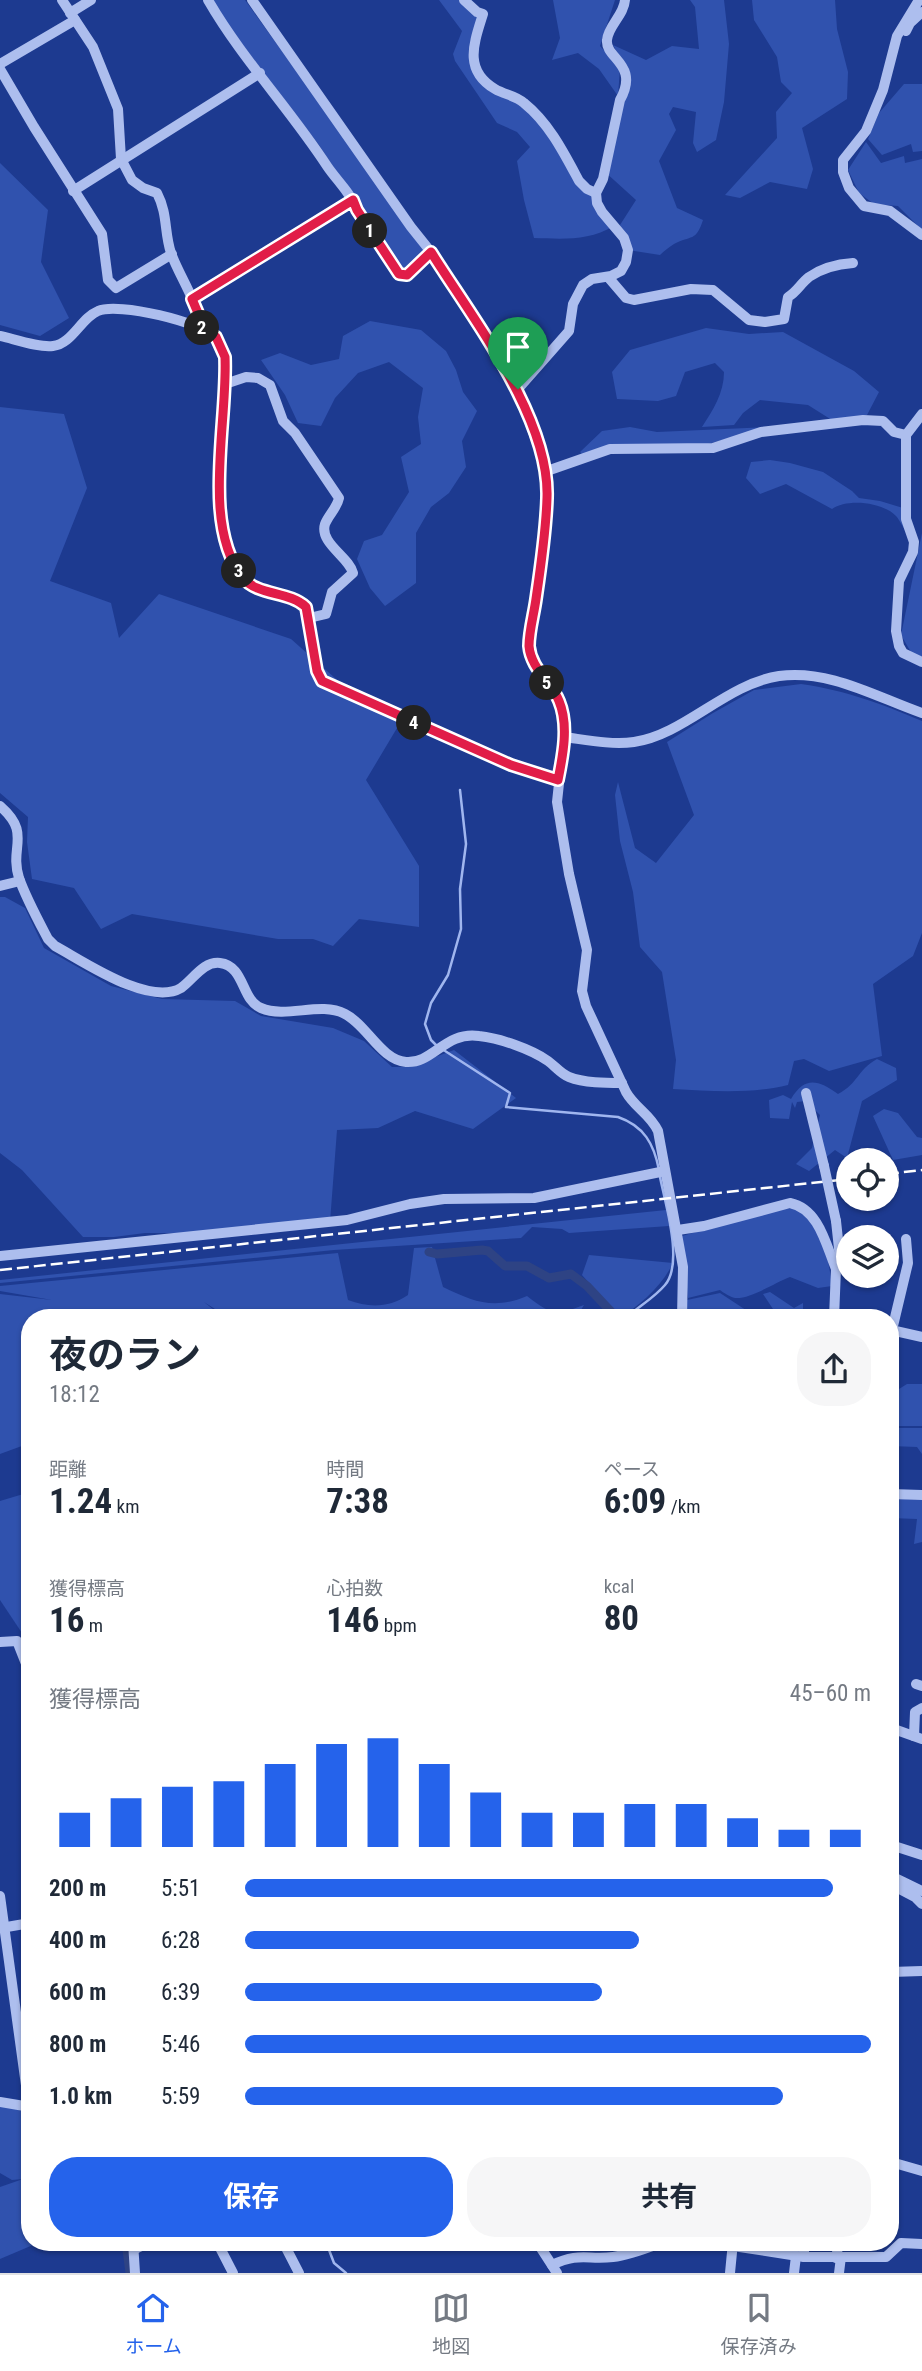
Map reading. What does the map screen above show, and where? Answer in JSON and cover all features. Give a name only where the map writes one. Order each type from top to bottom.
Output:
[{"type":"street","points":[[62,0],[93,47],[118,109],[121,159],[132,180],[157,193],[164,207],[172,254],[198,313],[199,326]]},
{"type":"street","points":[[91,0],[0,66],[102,234],[108,280],[116,288],[172,254]]},
{"type":"street","points":[[208,0],[223,25],[353,200],[399,274],[407,275],[431,252]]},
{"type":"street","points":[[252,0],[431,252],[518,389],[547,471],[543,550],[529,644],[532,661],[559,701],[564,737],[557,802],[569,874],[587,950],[582,991],[586,1006],[632,1102],[652,1117],[658,1131],[683,1267],[682,1309]]},
{"type":"street","points":[[464,0],[483,14],[474,43],[476,72],[494,89],[524,102],[543,121],[579,181],[596,193]]},
{"type":"street","points":[[518,389],[569,331],[573,304],[583,285],[592,279],[608,277],[621,271],[626,262],[628,250],[624,238],[597,203],[596,193],[603,179],[620,100],[625,91],[623,66],[608,48],[607,39],[624,8],[625,0]]},
{"type":"street","points":[[919,0],[903,23],[894,44],[888,76],[879,100],[866,131],[843,160],[843,172],[849,188],[864,206],[890,211],[922,235]]},
{"type":"street","points":[[894,44],[922,12]]},
{"type":"street","points":[[74,191],[260,73]]},
{"type":"street","points":[[192,299],[353,200]]},
{"type":"street","points":[[608,277],[625,298],[634,300],[691,289],[713,290],[749,320],[776,322],[783,318],[788,297],[808,278],[827,268],[853,263]]},
{"type":"street","points":[[0,336],[51,347],[64,343],[87,316],[102,309],[121,307],[199,326],[216,337],[222,345],[225,357],[220,495],[223,537],[243,578],[251,586],[299,600],[306,607],[315,662],[322,681],[511,765],[558,780]]},
{"type":"street","points":[[225,384],[246,377],[258,378],[270,385],[283,421],[295,433],[339,498],[325,530],[328,540],[347,560],[353,573],[332,592],[326,614],[309,618]]},
{"type":"street","points":[[922,414],[906,435],[906,519],[914,542],[913,552],[899,581],[896,631],[903,653],[922,662]]},
{"type":"street","points":[[547,471],[610,449],[713,448],[761,432],[863,420],[883,421],[894,432],[906,435]]},
{"type":"street","points":[[564,737],[612,743],[636,742],[661,733],[750,683],[780,676],[837,681],[922,713]]},
{"type":"street","points":[[0,806],[12,817],[17,827],[17,866],[20,881],[48,939],[54,946],[119,981],[162,993],[174,992],[206,966],[219,963],[240,976],[250,998],[259,1008],[274,1012],[330,1010],[343,1013],[356,1022],[393,1059],[418,1061],[455,1037],[480,1036],[531,1051],[570,1077],[622,1083]]},
{"type":"street","points":[[0,886],[20,881]]},
{"type":"street","points":[[806,1093],[836,1225]]},
{"type":"street","points":[[0,1256],[347,1220],[410,1204],[444,1199],[534,1198],[665,1171]]},
{"type":"street","points":[[677,1230],[704,1226],[790,1203],[801,1206],[815,1219],[836,1269],[834,1309]]},
{"type":"street","points":[[896,1309],[908,1263],[906,1239]]},
{"type":"street","points":[[899,1332],[922,1337]]},
{"type":"street","points":[[899,1494],[922,1495]]},
{"type":"street","points":[[0,1642],[17,1641],[21,1651]]},
{"type":"street","points":[[899,1733],[918,1737],[915,1712],[922,1708]]},
{"type":"street","points":[[899,1847],[922,1854]]},
{"type":"street","points":[[899,1881],[922,1891]]},
{"type":"street","points":[[899,1889],[915,1897],[922,1905]]},
{"type":"street","points":[[0,1896],[2,1928],[21,2054]]},
{"type":"street","points":[[2,1928],[21,1925]]},
{"type":"street","points":[[899,1972],[922,1971]]},
{"type":"street","points":[[0,2102],[21,2106]]},
{"type":"street","points":[[899,2164],[922,2171]]},
{"type":"street","points":[[899,2245],[922,2244]]},
{"type":"street","points":[[134,2251],[135,2273]]},
{"type":"street","points":[[222,2251],[233,2273]]},
{"type":"street","points":[[288,2251],[299,2273]]},
{"type":"street","points":[[543,2251],[555,2269],[569,2256],[615,2257],[640,2251]]},
{"type":"street","points":[[730,2273],[732,2251]]},
{"type":"street","points":[[772,2251],[839,2258],[886,2257],[892,2251]]},
{"type":"street","points":[[794,2273],[801,2251]]},
{"type":"street","points":[[839,2251],[839,2273]]},
{"type":"shaded area","points":[[213,0],[245,0],[425,249],[412,266],[400,268],[319,145],[226,23]]},
{"type":"shaded area","points":[[439,0],[460,0],[477,17],[477,79],[519,104],[538,120],[573,163],[614,226],[585,237],[534,238],[517,161],[530,147],[517,132],[497,123],[455,61],[453,54],[462,31]]},
{"type":"shaded area","points":[[553,0],[615,0],[600,46],[620,68],[618,96],[599,69],[578,53],[552,60],[560,38]]},
{"type":"shaded area","points":[[690,0],[724,0],[729,44],[724,102],[716,140],[697,152],[693,143],[696,112],[673,107],[669,114],[676,130],[659,161],[677,208],[703,220],[695,235],[674,244],[660,255],[628,250],[620,225],[636,200],[604,171],[628,72],[613,45],[646,60],[672,46],[699,49],[695,7]]},
{"type":"shaded area","points":[[752,0],[835,0],[837,29],[848,72],[847,99],[802,128],[813,169],[807,189],[770,182],[740,198],[725,195],[777,138],[776,112],[792,93],[781,82],[777,57],[754,20]]},
{"type":"shaded area","points":[[904,84],[922,84],[922,151],[913,152],[911,144],[882,155],[868,139],[879,113]]},
{"type":"shaded area","points":[[866,142],[881,163],[904,156],[905,163],[922,159],[922,230],[898,206],[874,204],[859,193],[848,170]]},
{"type":"shaded area","points":[[0,163],[48,210],[41,262],[69,318],[40,336],[0,325]]},
{"type":"shaded area","points":[[370,321],[421,330],[446,351],[463,392],[477,411],[462,441],[466,467],[449,493],[431,507],[416,533],[416,583],[385,606],[370,588],[357,559],[364,541],[382,535],[409,492],[401,457],[421,444],[418,417],[423,388],[389,362],[358,373],[335,398],[321,426],[298,423],[285,395],[261,360],[280,353],[311,365],[339,359],[343,336]]},
{"type":"shaded area","points":[[706,328],[749,334],[783,332],[854,371],[879,392],[867,415],[835,422],[808,405],[760,400],[743,413],[734,425],[702,427],[714,408],[722,387],[724,372],[715,363],[685,372],[676,396],[658,401],[617,399],[612,372],[630,350]]},
{"type":"shaded area","points":[[0,407],[64,414],[87,488],[50,581],[111,603],[119,638],[159,594],[291,639],[371,710],[403,718],[366,780],[419,866],[419,927],[359,919],[333,946],[313,939],[278,939],[132,914],[101,929],[74,888],[32,879],[27,842],[28,817],[0,793]]},
{"type":"shaded area","points":[[630,427],[657,432],[768,427],[708,444],[582,454],[580,452],[602,431]]},
{"type":"shaded area","points":[[770,460],[823,472],[859,498],[903,508],[905,530],[896,516],[883,507],[846,503],[832,509],[786,484],[760,494],[746,478],[751,462]]},
{"type":"shaded area","points":[[922,533],[922,658],[912,654],[901,635]]},
{"type":"shaded area","points":[[801,684],[863,698],[922,721],[922,933],[913,956],[873,984],[882,1056],[829,1071],[804,1059],[794,1061],[788,1085],[774,1088],[731,1091],[673,1089],[676,1060],[662,972],[640,947],[633,892],[620,841],[615,795],[618,782],[635,848],[656,863],[694,815],[667,742],[754,690]]},
{"type":"shaded area","points":[[0,897],[25,908],[44,948],[111,986],[162,999],[235,1001],[261,1016],[333,1028],[364,1041],[392,1067],[408,1067],[454,1050],[516,1098],[473,1129],[415,1111],[378,1128],[337,1130],[330,1222],[229,1233],[145,1233],[83,1237],[22,1170],[0,1153]]},
{"type":"shaded area","points":[[877,1059],[896,1068],[897,1080],[862,1101],[850,1148],[836,1148],[809,1171],[796,1164],[812,1148],[820,1115],[806,1101],[797,1102],[795,1108],[792,1102],[789,1119],[770,1118],[769,1100],[783,1095],[791,1099],[801,1087],[812,1083],[818,1083],[838,1094],[850,1086],[865,1068]]},
{"type":"shaded area","points":[[884,1109],[898,1113],[917,1137],[922,1138],[922,1155],[899,1159],[899,1148],[888,1148],[873,1116]]},
{"type":"shaded area","points":[[795,1208],[809,1217],[819,1232],[832,1286],[818,1288],[790,1277],[741,1298],[727,1295],[720,1290],[688,1298],[682,1236],[771,1210]]},
{"type":"shaded area","points":[[666,1210],[669,1226],[569,1233],[562,1229],[532,1227],[521,1238],[334,1250],[0,1283],[0,1280]]},
{"type":"shaded area","points":[[432,1247],[443,1287],[484,1302],[504,1303],[527,1296],[546,1309],[215,1309],[204,1302],[213,1309],[21,1309],[21,1446],[0,1454],[0,1294],[52,1300],[0,1291],[0,1286],[338,1253],[348,1300],[379,1305],[408,1295],[414,1248]]},
{"type":"shaded area","points":[[589,1255],[673,1263],[650,1294],[633,1309],[612,1309],[582,1275]]},
{"type":"shaded area","points":[[770,1292],[794,1308],[803,1303],[803,1309],[773,1309],[763,1294]]},
{"type":"shaded area","points":[[720,1293],[744,1309],[686,1309],[687,1300]]},
{"type":"shaded area","points":[[907,1384],[922,1384],[922,1426],[899,1426],[899,1389]]},
{"type":"shaded area","points":[[899,1428],[922,1428],[922,1454],[917,1447],[899,1446]]},
{"type":"shaded area","points":[[21,1495],[21,1632],[0,1600],[0,1501]]},
{"type":"shaded area","points":[[899,1499],[922,1500],[922,1542],[914,1544],[917,1519],[899,1518]]},
{"type":"shaded area","points":[[0,2106],[21,2111],[21,2179],[12,2180],[0,2173]]},
{"type":"shaded area","points":[[21,2180],[21,2250],[0,2259],[0,2187]]},
{"type":"waterway","points":[[436,1045],[431,1040],[425,1024],[431,1003],[448,975],[461,929],[460,889],[466,844],[460,790]]},
{"type":"waterway","points":[[442,1049],[510,1093],[506,1107],[618,1117],[635,1125],[651,1144],[659,1170]]},
{"type":"waterway","points":[[637,1309],[665,1285],[673,1262],[672,1232],[660,1177]]},
{"type":"waterway","points":[[429,1252],[437,1254],[482,1250],[488,1251],[505,1266],[527,1266],[549,1278],[571,1274],[587,1286],[609,1309]]},
{"type":"waterway","points":[[127,2251],[130,2273]]},
{"type":"waterway","points":[[329,2251],[334,2263],[346,2273]]},
{"type":"railway","points":[[899,1173],[922,1170]]},
{"type":"railway","points":[[0,1270],[836,1180]]},
{"type":"route","points":[[353,200],[399,274],[407,275],[431,252],[518,389],[547,471],[543,550],[529,644],[532,661],[559,701],[564,737],[558,780],[511,765],[322,681],[317,671],[306,607],[299,600],[251,586],[243,578],[223,537],[220,505],[225,357],[222,345],[216,337],[199,326],[198,313],[192,299],[353,200]]}]
